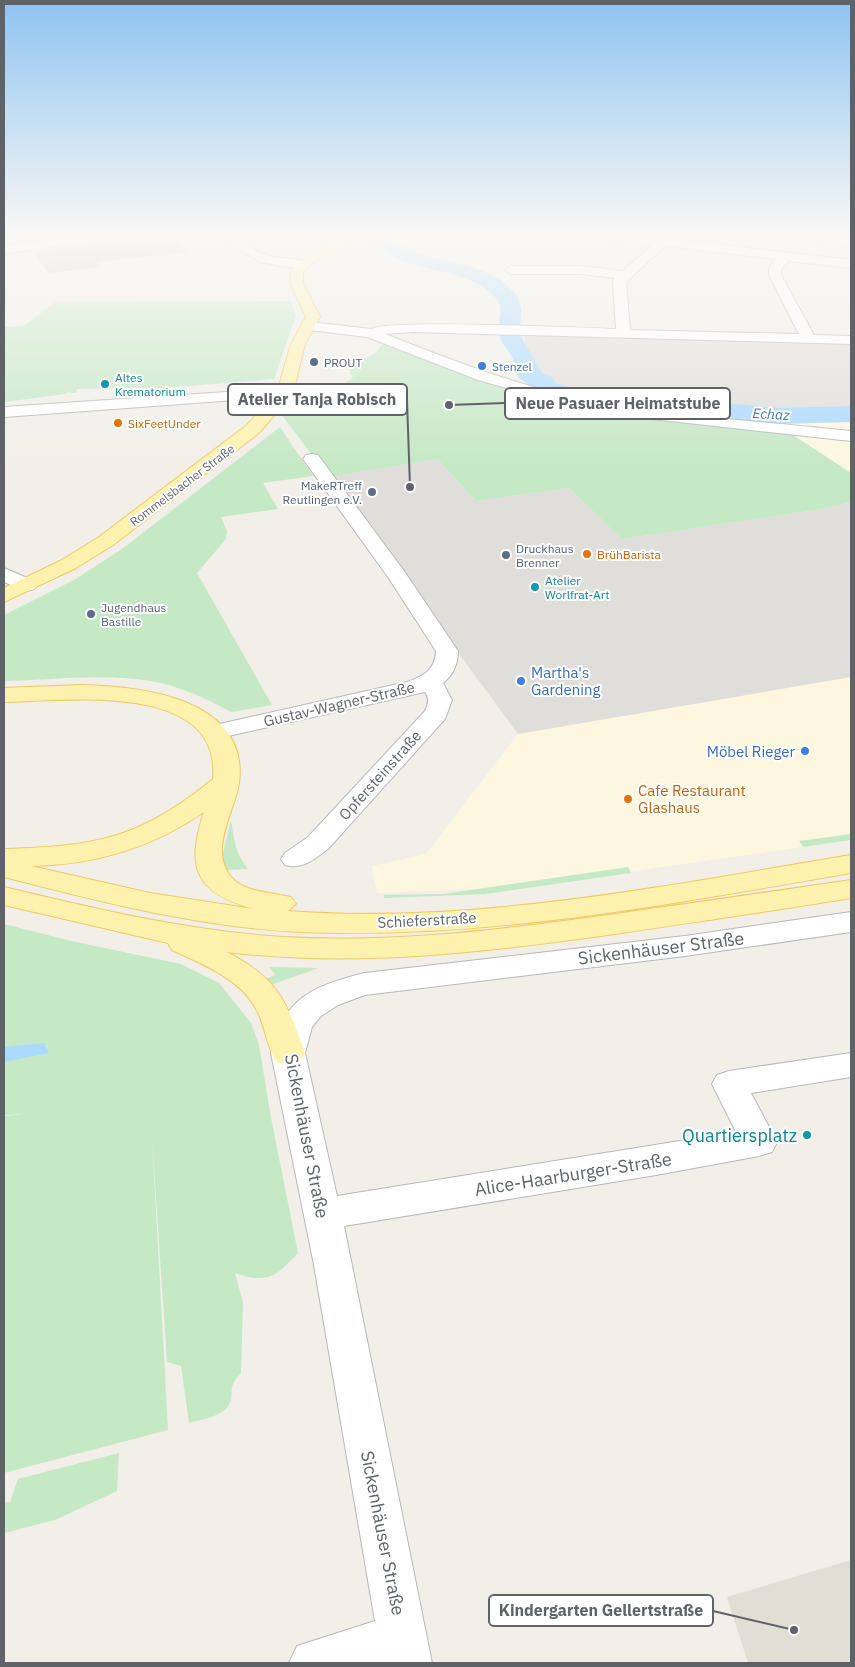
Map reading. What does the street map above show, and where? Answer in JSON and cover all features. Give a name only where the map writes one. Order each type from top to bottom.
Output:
[{"type":"main road","points":[[309,326],[313,317],[312,313]]},
{"type":"main road","name":"Rommelsbacher Straße","points":[[4,596],[89,552],[234,446],[265,418],[285,394],[298,344],[309,326]]},
{"type":"main road","points":[[4,695],[109,693],[138,696],[174,706],[202,721],[215,732],[226,753],[227,772],[208,856],[215,878],[228,889],[241,896],[293,906],[367,908],[454,906],[506,915]]},
{"type":"main road","points":[[4,858],[81,854],[104,850],[140,838],[168,825],[188,812],[225,782]]},
{"type":"main road","name":"Schieferstraße","points":[[4,868],[131,898],[265,919],[368,923],[506,915],[632,899],[851,864]]},
{"type":"main road","name":"Schieferstraße","points":[[4,896],[151,930],[217,941],[284,947],[355,948],[416,946],[564,932],[851,889]]},
{"type":"main road","points":[[151,930],[219,961],[257,987],[269,1002],[288,1053]]},
{"type":"street","points":[[621,313],[623,333]]},
{"type":"street","points":[[795,313],[809,339]]},
{"type":"street","points":[[309,326],[370,334],[483,377],[571,400],[652,414],[851,436]]},
{"type":"street","points":[[370,334],[379,330],[402,328],[851,340]]},
{"type":"street","points":[[4,412],[285,394]]},
{"type":"street","name":"Gustav-Wagner-Straße","points":[[215,732],[393,693],[428,683],[443,672],[448,660],[447,651],[397,575],[312,459]]},
{"type":"street","points":[[4,574],[27,585]]},
{"type":"street","name":"Opfersteinstraße","points":[[295,859],[318,843],[436,714],[442,699],[440,692],[428,683]]},
{"type":"street","name":"Sickenhäuser Straße","points":[[405,1650],[322,1214],[288,1053],[297,1024],[306,1011],[338,990],[365,984],[686,946],[851,922]]},
{"type":"street","name":"Alice-Haarburger-Straße","points":[[322,1214],[656,1161],[759,1142],[729,1084],[850,1067]]},
{"type":"street","points":[[314,1663],[405,1650]]},
{"type":"shaded area","points":[[525,331],[809,342],[851,341],[851,414],[780,416],[662,404],[612,397],[545,381],[533,375],[525,355]]},
{"type":"shaded area","points":[[851,415],[851,473],[784,429],[786,424],[784,416]]},
{"type":"shaded area","points":[[437,459],[476,501],[569,488],[622,539],[822,509],[851,502],[851,677],[518,734],[329,477]]},
{"type":"shaded area","points":[[851,677],[851,840],[521,887],[377,893],[372,866],[426,854],[518,734]]},
{"type":"shaded area","points":[[851,1560],[851,1663],[748,1663],[727,1597]]},
{"type":"green space","points":[[41,313],[295,313],[296,316],[274,379],[140,390],[128,388],[77,389],[76,393],[70,393],[70,391],[65,394],[4,402],[4,327],[23,326]]},
{"type":"green space","points":[[388,344],[571,401],[784,429],[851,473],[851,502],[822,509],[622,539],[569,488],[476,501],[437,459],[329,477],[281,414],[304,392],[338,389],[353,377],[349,371],[349,365],[368,358],[376,353],[381,345]]},
{"type":"green space","points":[[280,427],[313,476],[263,483],[278,509],[221,517],[227,531],[226,539],[197,573],[272,705],[231,712],[197,695],[170,685],[122,678],[102,677],[4,681],[4,615],[74,580],[122,549]]},
{"type":"green space","points":[[231,820],[234,840],[248,869],[225,870],[222,857]]},
{"type":"green space","points":[[851,834],[851,840],[803,847],[799,841]]},
{"type":"green space","points":[[628,867],[631,873],[485,894],[384,898],[384,895],[444,894]]},
{"type":"green space","points":[[4,924],[71,941],[181,964],[219,983],[251,1023],[259,1045],[271,1118],[298,1253],[277,1273],[270,1276],[255,1278],[235,1273],[243,1302],[241,1373],[233,1383],[231,1400],[226,1409],[216,1415],[189,1423],[181,1366],[167,1362],[152,1138],[168,1430],[4,1473],[4,1116],[24,1114],[4,1115]]},
{"type":"green space","points":[[270,967],[319,968],[270,985],[266,979],[275,975]]},
{"type":"green space","points":[[119,1453],[117,1491],[55,1520],[4,1533],[4,1503],[10,1502],[18,1479]]},
{"type":"water","points":[[499,335],[519,335],[535,375],[552,382],[603,395],[646,402],[782,415],[783,422],[640,408],[584,398],[535,386],[517,376],[521,363]]},
{"type":"water","points":[[44,1043],[49,1053],[4,1062],[4,1047]]},
{"type":"waterway","name":"Echaz","points":[[512,313],[510,334],[512,340],[523,357],[531,376],[543,382]]},
{"type":"waterway","name":"Echaz","points":[[724,411],[780,416],[851,414]]},
{"type":"place","name":"PROUT","points":[[314,362]]},
{"type":"place","name":"Stenzel","points":[[482,366]]},
{"type":"place","name":"Altes Krematorium","points":[[105,384]]},
{"type":"place","name":"Neue Pasuaer Heimatstube","points":[[449,405]]},
{"type":"place","name":"SixFeetUnder","points":[[118,423]]},
{"type":"place","name":"Atelier Tanja Robisch","points":[[410,487]]},
{"type":"place","name":"MakeRTreff Reutlingen e.V.","points":[[372,492]]},
{"type":"place","name":"BrühBarista","points":[[587,554]]},
{"type":"place","name":"Druckhaus Brenner","points":[[506,555]]},
{"type":"place","name":"Atelier Worlfrat-Art","points":[[535,587]]},
{"type":"place","name":"Jugendhaus Bastille","points":[[91,614]]},
{"type":"place","name":"Martha's Gardening","points":[[521,681]]},
{"type":"place","name":"Möbel Rieger","points":[[805,751]]},
{"type":"place","name":"Cafe Restaurant Glashaus","points":[[628,799]]},
{"type":"place","name":"Quartiersplatz","points":[[807,1135]]},
{"type":"place","name":"Kindergarten Gellertstraße","points":[[794,1630]]}]
